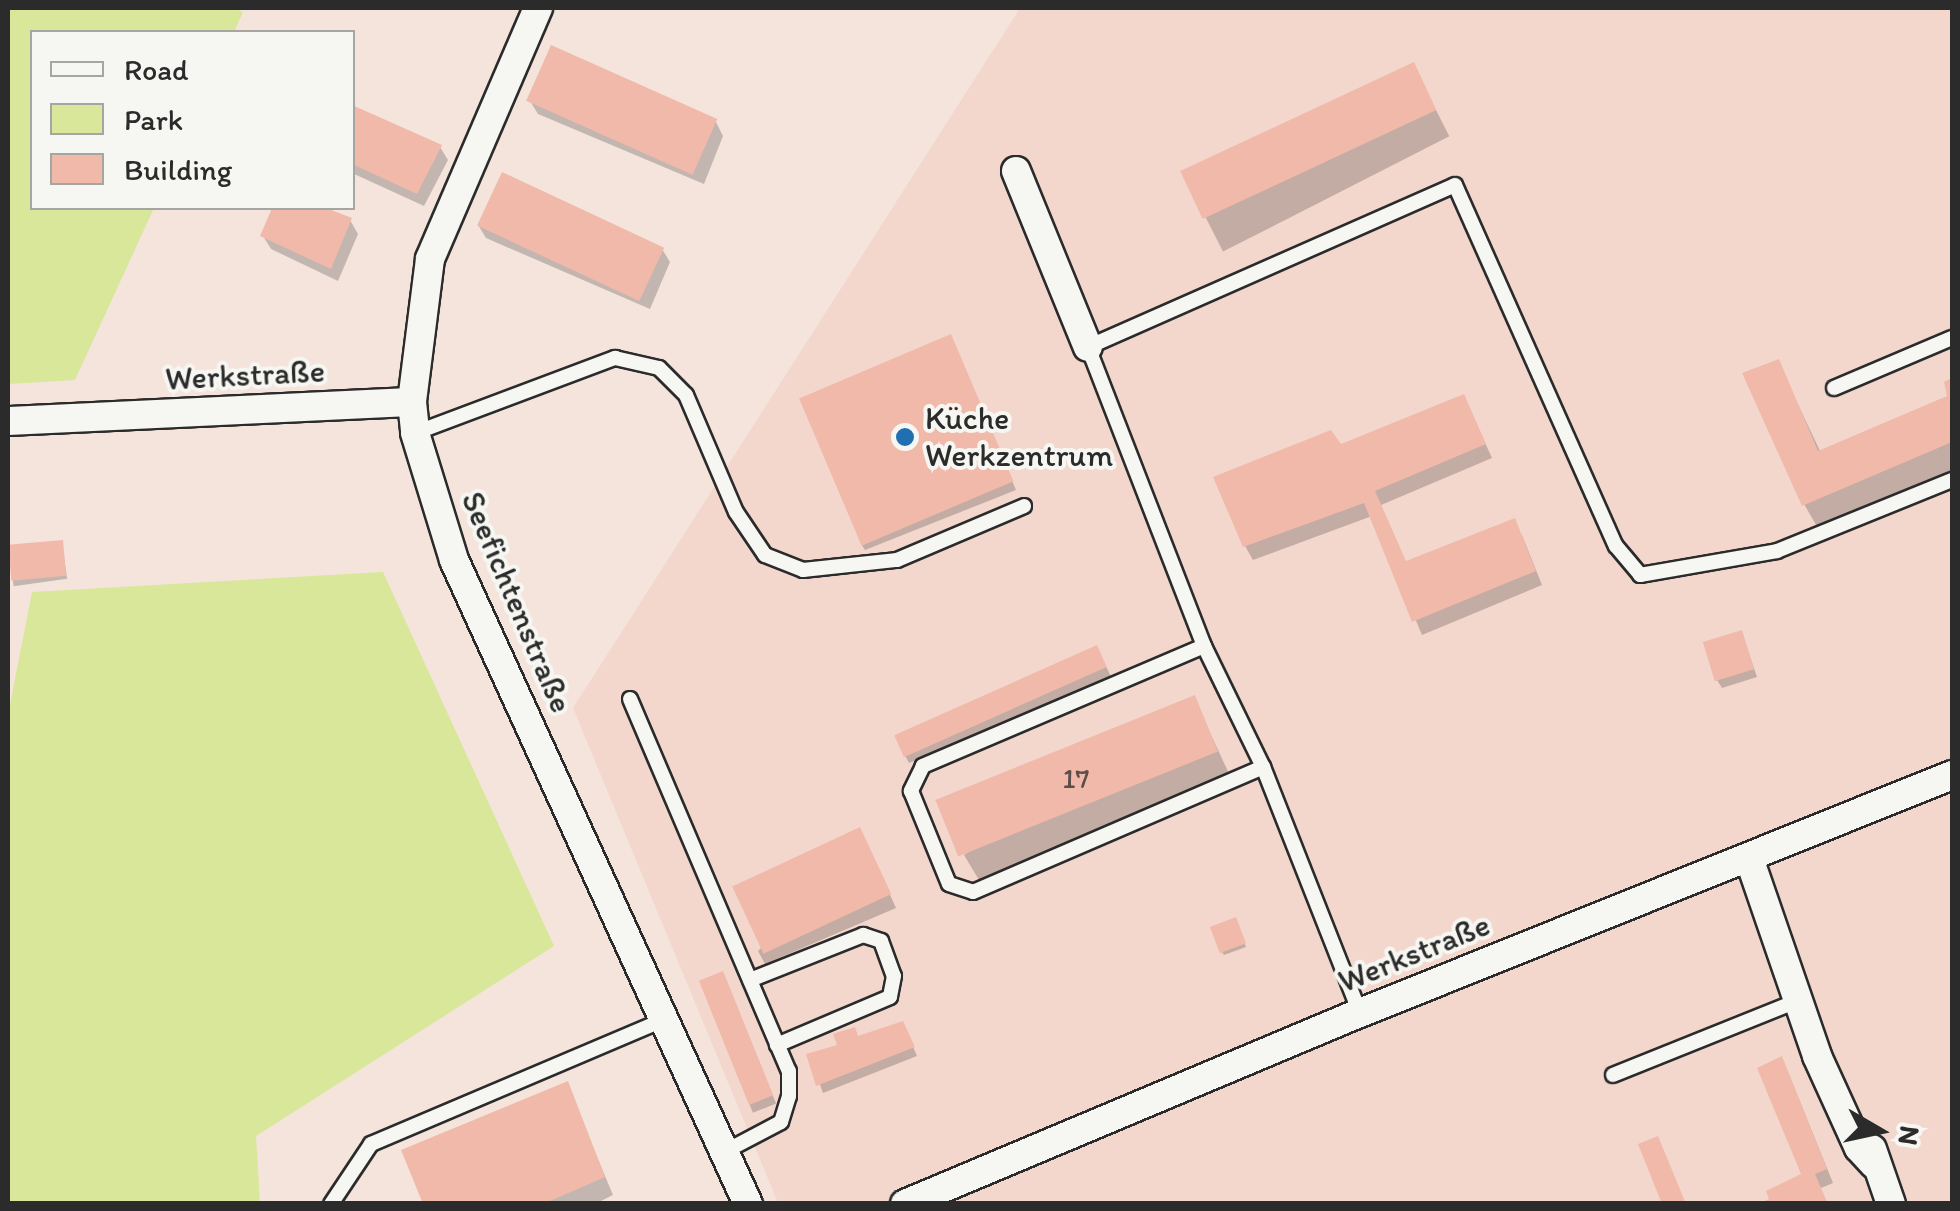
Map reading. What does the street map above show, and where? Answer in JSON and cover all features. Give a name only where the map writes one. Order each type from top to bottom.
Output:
[{"type":"street","name":"Seefichtenstraße","points":[[538,8],[430,260],[412,402],[415,433],[454,560],[748,1204]]},
{"type":"street","points":[[1016,171],[1088,348]]},
{"type":"street","name":"Werkstraße","points":[[8,421],[412,402]]},
{"type":"street","name":"Werkstraße","points":[[905,1204],[1360,1013],[1952,775]]},
{"type":"street","points":[[1749,858],[1789,966],[1796,1001],[1859,1148],[1874,1164]]},
{"type":"street","points":[[1789,966],[1812,998],[1872,1142],[1874,1164],[1891,1204]]},
{"type":"lane","points":[[1360,1013],[1263,767],[1204,646],[1088,348],[1455,185],[1616,546],[1640,575],[1777,552],[1952,480]]},
{"type":"lane","points":[[1834,388],[1952,338]]},
{"type":"lane","points":[[415,433],[614,358],[658,368],[686,394],[736,512],[764,555],[803,570],[897,560],[1024,506]]},
{"type":"lane","points":[[1204,646],[923,766],[910,791],[948,884],[973,892],[1263,767]]},
{"type":"lane","points":[[630,699],[789,1071],[789,1096],[780,1122],[726,1150]]},
{"type":"lane","points":[[750,980],[864,934],[881,940],[894,976],[890,996],[778,1045]]},
{"type":"lane","points":[[1613,1075],[1796,1001]]},
{"type":"lane","points":[[332,1204],[371,1144],[665,1018]]},
{"type":"shaded area","points":[[1020,8],[1952,8],[1952,1203],[778,1203],[573,708]]},
{"type":"green space","points":[[8,8],[233,8],[243,12],[235,30],[30,30],[30,210],[153,210],[75,380],[8,384]]},
{"type":"green space","points":[[383,572],[554,946],[256,1136],[260,1203],[8,1203],[8,715],[32,592]]},
{"type":"building","points":[[551,45],[717,119],[692,175],[526,101]]},
{"type":"building","points":[[1414,62],[1436,110],[1203,219],[1180,171]]},
{"type":"building","points":[[355,106],[442,145],[417,194],[355,165]]},
{"type":"building","points":[[502,172],[664,248],[639,301],[477,225]]},
{"type":"building","points":[[271,210],[331,210],[352,218],[331,269],[260,236]]},
{"type":"building","name":"Küche Werkzentrum","points":[[951,334],[1014,481],[862,546],[799,398]]},
{"type":"building","points":[[1779,359],[1818,451],[1947,396],[1944,382],[1952,378],[1952,442],[1802,506],[1742,373]]},
{"type":"building","points":[[1464,394],[1486,444],[1375,491],[1406,561],[1515,518],[1536,571],[1412,622],[1364,503],[1243,547],[1213,477],[1331,430],[1341,444]]},
{"type":"building","points":[[63,540],[66,576],[11,581],[8,545]]},
{"type":"building","points":[[1742,630],[1754,669],[1715,681],[1703,642]]},
{"type":"building","points":[[1097,645],[1107,667],[904,757],[894,735]]},
{"type":"building","points":[[1195,695],[1218,752],[958,856],[935,800]]},
{"type":"building","points":[[860,827],[891,894],[763,954],[732,887]]},
{"type":"building","points":[[1236,917],[1246,943],[1220,953],[1210,927]]},
{"type":"building","points":[[723,971],[773,1095],[749,1105],[699,981]]},
{"type":"building","points":[[903,1021],[915,1047],[816,1086],[806,1054],[837,1045],[833,1034],[855,1027],[858,1036]]},
{"type":"building","points":[[1782,1056],[1827,1169],[1815,1174],[1828,1204],[1758,1204],[1769,1199],[1766,1191],[1801,1174],[1757,1068]]},
{"type":"building","points":[[568,1081],[605,1177],[543,1204],[423,1204],[401,1150]]},
{"type":"building","points":[[1658,1136],[1686,1204],[1662,1204],[1638,1144]]},
{"type":"place","name":"Küche Werkzentrum","points":[[905,437]]}]
